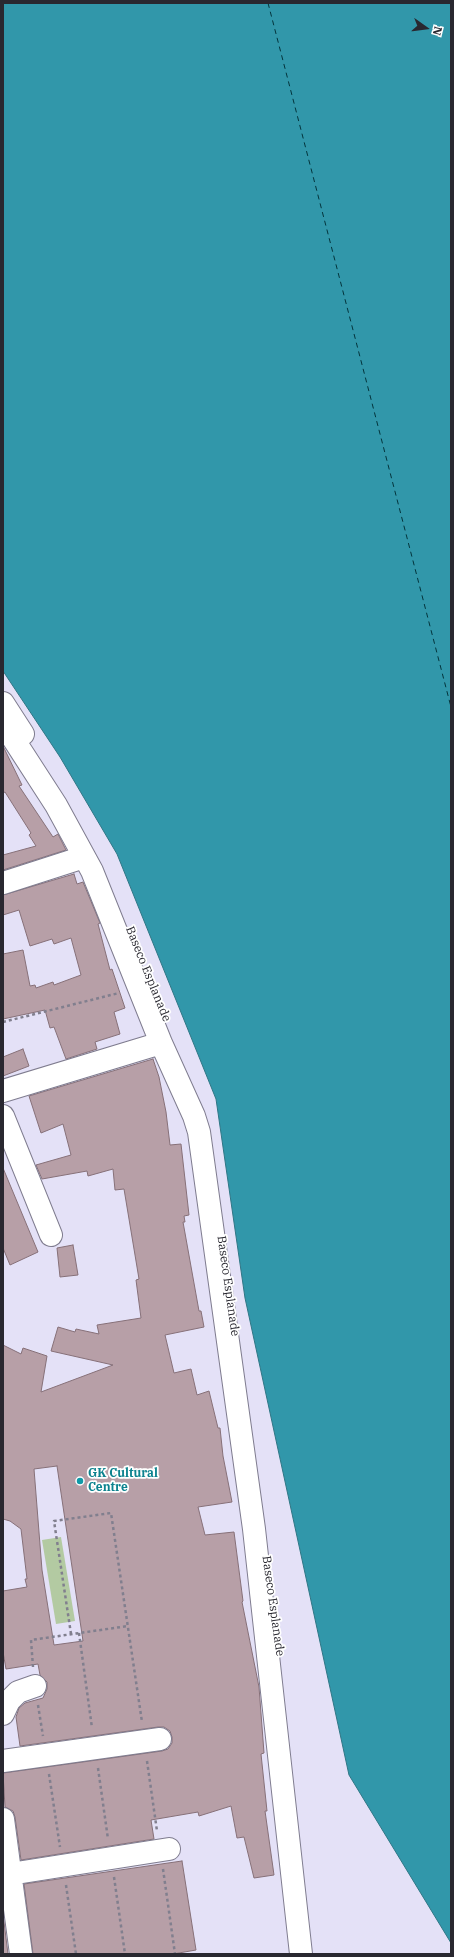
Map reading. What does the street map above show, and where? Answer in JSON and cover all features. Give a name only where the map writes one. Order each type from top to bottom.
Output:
[{"type":"street","name":"Baseco Esplanade","points":[[3,703],[100,858],[169,1025],[203,1115],[233,1314],[276,1625],[312,1912]]},
{"type":"street","points":[[3,723],[56,805],[92,871],[161,1043],[194,1116],[199,1132],[254,1529],[301,1954]]},
{"type":"street","points":[[3,883],[84,857]]},
{"type":"street","points":[[3,1092],[161,1043]]},
{"type":"street","points":[[3,1116],[51,1235]]},
{"type":"street","points":[[3,1714],[8,1701],[18,1692],[35,1686]]},
{"type":"street","points":[[3,1761],[160,1739]]},
{"type":"street","points":[[3,1820],[21,1954]]},
{"type":"street","points":[[10,1874],[168,1850]]},
{"type":"path","points":[[3,1022],[136,989],[138,986]]},
{"type":"path","points":[[72,1634],[54,1521],[111,1513]]},
{"type":"path","points":[[76,1954],[47,1755],[35,1686],[31,1640],[128,1626]]},
{"type":"path","points":[[79,1633],[125,1954]]},
{"type":"green space","points":[[61,1537],[75,1621],[56,1624],[42,1540]]},
{"type":"water","points":[[3,3],[451,3],[451,1943],[349,1775],[245,1298],[216,1099],[117,854],[60,757],[3,671]]},
{"type":"building","points":[[3,746],[22,785],[19,786],[53,837],[58,834],[66,850],[3,870],[3,855],[36,846],[29,835],[31,833],[5,792],[3,793]]},
{"type":"building","points":[[74,874],[77,884],[83,882],[100,923],[98,924],[110,970],[112,969],[125,1008],[114,1012],[120,1034],[95,1042],[97,1049],[66,1059],[54,1027],[50,1028],[45,1010],[3,1019],[3,954],[23,950],[30,986],[35,985],[36,988],[53,982],[54,985],[81,975],[71,938],[54,944],[52,939],[30,946],[19,910],[3,915],[3,895]]},
{"type":"building","points":[[23,1049],[29,1066],[3,1076],[3,1057]]},
{"type":"building","points":[[153,1059],[159,1077],[166,1112],[170,1145],[181,1144],[189,1215],[184,1216],[185,1222],[183,1222],[199,1311],[201,1311],[204,1327],[165,1335],[174,1373],[191,1369],[197,1395],[209,1391],[218,1428],[220,1428],[223,1456],[232,1502],[198,1507],[205,1535],[234,1532],[242,1602],[259,1687],[264,1753],[261,1754],[267,1811],[265,1811],[274,1875],[254,1878],[244,1837],[237,1838],[231,1806],[199,1816],[198,1812],[151,1820],[154,1839],[21,1860],[15,1817],[13,1811],[5,1807],[3,1773],[162,1751],[168,1749],[172,1743],[170,1731],[164,1727],[158,1727],[20,1746],[16,1717],[19,1708],[25,1703],[43,1698],[47,1689],[47,1682],[40,1675],[38,1664],[6,1669],[3,1652],[3,1591],[27,1587],[25,1579],[27,1579],[21,1529],[10,1521],[3,1519],[3,1345],[21,1354],[23,1348],[47,1356],[41,1392],[113,1365],[51,1351],[58,1327],[75,1332],[76,1329],[99,1334],[97,1325],[141,1318],[136,1280],[139,1279],[124,1189],[115,1190],[113,1169],[88,1176],[87,1171],[42,1179],[36,1165],[71,1155],[63,1124],[41,1133],[29,1096]],"holes":[[[57,1466],[83,1641],[54,1645],[42,1570],[34,1469]]]},
{"type":"building","points":[[3,1168],[38,1252],[10,1265],[3,1248]]},
{"type":"building","points":[[73,1245],[78,1275],[60,1277],[57,1248]]},
{"type":"building","points":[[182,1861],[196,1950],[173,1954],[33,1954],[24,1884]]},
{"type":"building","points":[[3,1914],[8,1954],[3,1954]]},
{"type":"ferry route","points":[[268,3],[451,707]]},
{"type":"place","name":"GK Cultural Centre","points":[[80,1481]]}]
